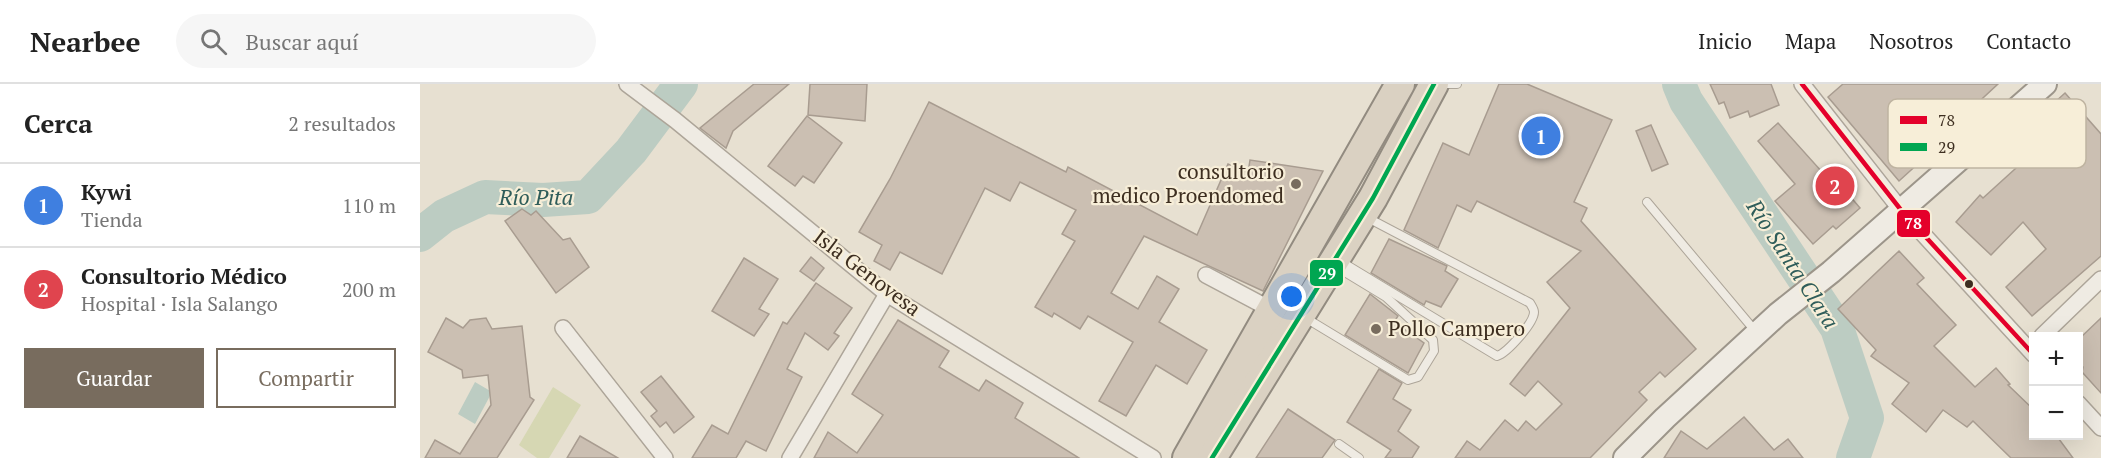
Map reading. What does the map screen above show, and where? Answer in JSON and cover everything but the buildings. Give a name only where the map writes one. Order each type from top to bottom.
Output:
[{"type":"highway","points":[[1187,458],[1400,84]]},
{"type":"highway","points":[[1212,458],[1335,262],[1419,116],[1433,84]]},
{"type":"main road","points":[[2028,99],[2045,84]]},
{"type":"main road","points":[[1625,458],[1778,314],[1831,272],[1949,168]]},
{"type":"street","name":"Isla Genovesa","points":[[627,84],[675,120],[887,294],[1153,458]]},
{"type":"street","points":[[1802,84],[1901,210],[2029,347]]},
{"type":"street","points":[[1206,275],[1272,310]]},
{"type":"street","points":[[2046,332],[2101,279]]},
{"type":"street","points":[[790,458],[887,294]]},
{"type":"street","points":[[563,328],[665,458]]},
{"type":"street","points":[[2083,408],[2101,428]]},
{"type":"lane","points":[[1433,84],[1457,84]]},
{"type":"lane","points":[[1647,202],[1757,333]]},
{"type":"lane","points":[[1335,262],[1497,356],[1505,353],[1533,318],[1534,311],[1530,303],[1362,215]]},
{"type":"lane","points":[[1302,316],[1408,380],[1418,378],[1434,351],[1433,340],[1403,311],[1335,262]]},
{"type":"lane","points":[[1339,444],[1359,458]]},
{"type":"green space","points":[[553,387],[581,405],[549,458],[537,458],[519,445]]},
{"type":"shaded area","points":[[475,382],[492,392],[475,424],[458,414]]},
{"type":"waterway","name":"Río Pita","points":[[420,235],[444,216],[485,197],[543,200],[588,197],[631,151],[681,84]]},
{"type":"waterway","name":"Río Santa Clara","points":[[1679,84],[1686,101],[1837,328],[1867,418],[1853,458]]},
{"type":"transit line","name":"29","points":[[1212,458],[1373,198],[1434,84]]},
{"type":"transit line","name":"78","points":[[1802,84],[1901,210],[2029,350]]},
{"type":"place","name":"Kywi","points":[[1541,136]]},
{"type":"place","name":"consultorio medico Proendomed","points":[[1296,184]]},
{"type":"place","name":"Consultorio Médico","points":[[1835,186]]},
{"type":"place","name":"Pollo Campero","points":[[1376,329]]}]
